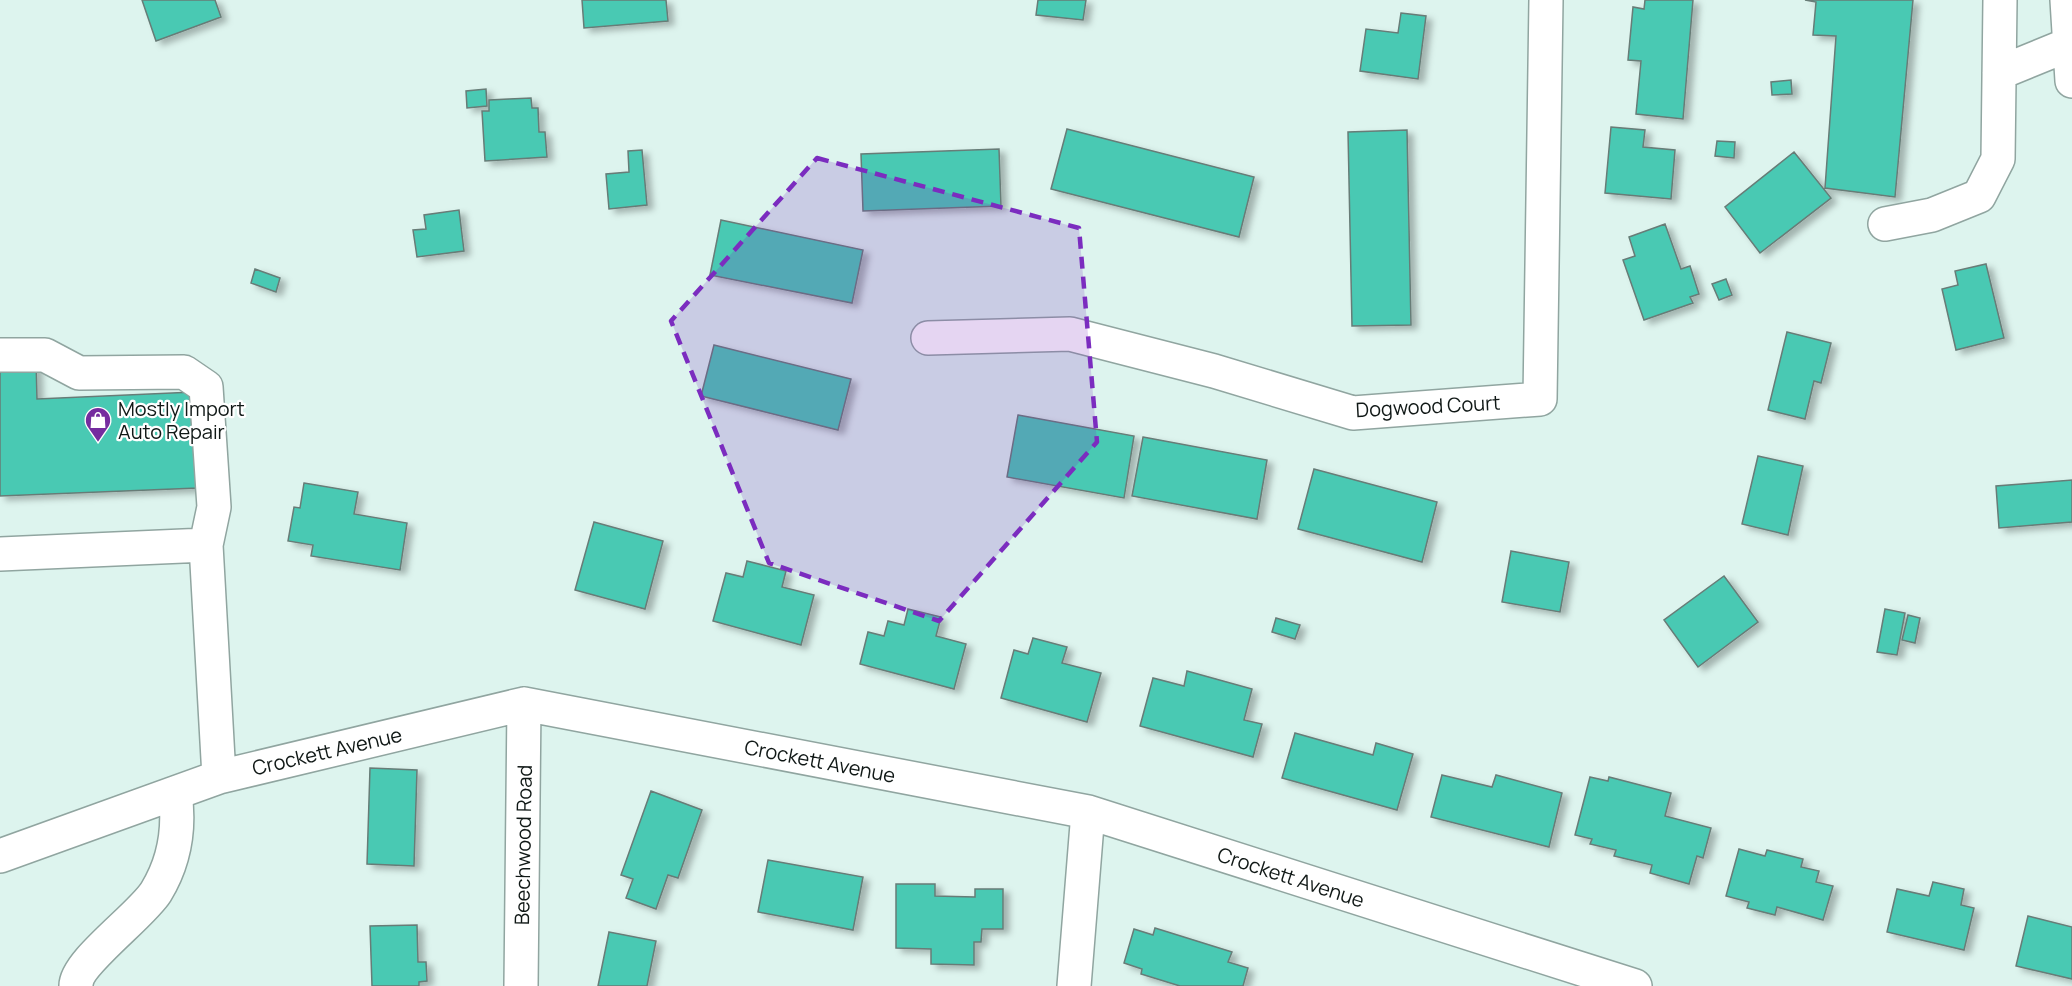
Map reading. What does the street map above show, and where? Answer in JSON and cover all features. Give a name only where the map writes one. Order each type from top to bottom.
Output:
[{"type":"street","name":"Dogwood Court","points":[[928,338],[1070,334],[1214,371],[1353,413],[1540,399],[1546,0]]},
{"type":"street","points":[[1885,224],[1932,215],[1979,196],[1998,159],[2000,0]]},
{"type":"street","points":[[2067,0],[2072,81]]},
{"type":"street","points":[[1999,73],[2070,44]]},
{"type":"street","points":[[0,355],[45,355],[78,374],[184,372],[206,387],[214,507],[206,545],[219,777]]},
{"type":"street","points":[[0,554],[206,545]]},
{"type":"street","name":"Crockett Avenue","points":[[0,856],[219,777],[525,704],[1088,812],[1626,985]]},
{"type":"street","name":"Beechwood Road","points":[[521,986],[525,704]]},
{"type":"street","points":[[76,986],[76,977],[86,964],[128,925],[156,892],[173,854],[178,820],[175,793]]},
{"type":"street","points":[[1074,986],[1088,812]]},
{"type":"highlighted area","points":[[817,158],[1079,228],[1097,442],[939,621],[769,563],[671,321]]},
{"type":"building","points":[[142,0],[215,0],[221,17],[156,41]]},
{"type":"building","points":[[582,0],[666,0],[668,21],[584,28]]},
{"type":"building","points":[[1038,0],[1086,0],[1083,20],[1036,15]]},
{"type":"building","points":[[1645,0],[1693,0],[1683,119],[1636,114],[1641,61],[1628,60],[1633,7],[1644,9]]},
{"type":"building","points":[[1805,0],[1913,0],[1895,197],[1825,188],[1836,36],[1813,35],[1816,2]]},
{"type":"building","points":[[1401,13],[1426,16],[1418,79],[1360,71],[1366,29],[1398,33]]},
{"type":"building","points":[[1791,80],[1792,94],[1772,95],[1771,82]]},
{"type":"building","points":[[486,89],[487,106],[467,108],[466,91]]},
{"type":"building","points":[[531,98],[532,108],[538,108],[539,132],[545,132],[547,157],[485,161],[482,111],[489,111],[489,100]]},
{"type":"building","points":[[1611,127],[1645,130],[1643,147],[1675,150],[1671,199],[1605,193]]},
{"type":"building","points":[[1067,129],[1254,177],[1239,237],[1051,189]]},
{"type":"building","points":[[1407,130],[1411,325],[1352,326],[1348,132]]},
{"type":"building","points":[[1717,141],[1735,142],[1734,158],[1715,156]]},
{"type":"building","points":[[999,149],[1001,206],[863,211],[861,154]]},
{"type":"building","points":[[642,150],[647,205],[609,209],[606,174],[629,172],[628,151]]},
{"type":"building","points":[[1794,152],[1831,198],[1760,253],[1725,207]]},
{"type":"building","points":[[459,210],[464,251],[417,257],[413,230],[426,229],[424,215]]},
{"type":"building","points":[[721,220],[863,250],[852,303],[710,275]]},
{"type":"building","points":[[1665,224],[1681,269],[1690,266],[1699,294],[1690,297],[1693,303],[1644,320],[1623,260],[1635,256],[1629,237]]},
{"type":"building","points":[[1986,264],[2004,338],[1956,350],[1942,289],[1958,285],[1955,271]]},
{"type":"building","points":[[255,269],[280,278],[276,292],[251,283]]},
{"type":"building","points":[[1726,279],[1732,295],[1719,300],[1712,284]]},
{"type":"building","points":[[1787,332],[1831,343],[1821,383],[1814,381],[1805,419],[1768,410]]},
{"type":"building","points":[[714,345],[851,379],[838,430],[701,396]]},
{"type":"building","name":"Mostly Import Auto Repair","points":[[36,360],[37,399],[194,392],[198,488],[0,496],[0,362]]},
{"type":"building","points":[[1018,415],[1134,436],[1124,498],[1007,477]]},
{"type":"building","points":[[1143,437],[1267,460],[1257,519],[1132,496]]},
{"type":"building","points":[[1758,456],[1803,466],[1788,535],[1742,524]]},
{"type":"building","points":[[1314,469],[1437,502],[1422,562],[1298,529]]},
{"type":"building","points":[[2072,480],[2072,522],[1999,528],[1996,486]]},
{"type":"building","points":[[304,483],[358,492],[354,514],[407,523],[400,570],[311,556],[313,545],[288,541],[294,507],[300,508]]},
{"type":"building","points":[[594,522],[663,541],[645,609],[575,590]]},
{"type":"building","points":[[1511,551],[1569,562],[1560,612],[1502,602]]},
{"type":"building","points":[[747,561],[786,571],[782,587],[814,595],[801,645],[713,621],[726,573],[743,577]]},
{"type":"building","points":[[1724,576],[1758,622],[1698,667],[1664,620]]},
{"type":"building","points":[[908,609],[941,617],[936,636],[966,644],[954,689],[860,664],[868,632],[884,636],[888,621],[904,625]]},
{"type":"building","points":[[1885,609],[1905,613],[1897,655],[1877,652]]},
{"type":"building","points":[[1908,615],[1920,618],[1915,643],[1902,640]]},
{"type":"building","points":[[1276,618],[1300,625],[1295,639],[1272,632]]},
{"type":"building","points":[[1033,638],[1067,647],[1062,663],[1101,673],[1087,722],[1001,698],[1014,650],[1028,654]]},
{"type":"building","points":[[1187,671],[1252,689],[1244,720],[1262,724],[1253,757],[1140,726],[1153,678],[1184,686]]},
{"type":"building","points":[[1295,733],[1373,755],[1376,743],[1413,754],[1397,810],[1282,778]]},
{"type":"building","points":[[370,768],[417,770],[414,866],[367,864]]},
{"type":"building","points":[[1442,775],[1492,787],[1496,775],[1562,793],[1549,847],[1431,817]]},
{"type":"building","points":[[1590,777],[1608,781],[1609,777],[1671,793],[1665,816],[1711,828],[1703,858],[1697,856],[1689,884],[1650,873],[1652,865],[1614,856],[1616,850],[1590,844],[1592,839],[1575,835]]},
{"type":"building","points":[[651,791],[702,810],[678,878],[668,875],[656,909],[626,898],[633,879],[621,875]]},
{"type":"building","points":[[1739,849],[1765,856],[1767,850],[1803,859],[1801,867],[1819,871],[1816,882],[1833,886],[1823,920],[1777,907],[1775,915],[1747,908],[1749,902],[1726,896]]},
{"type":"building","points":[[768,860],[863,877],[853,930],[758,912]]},
{"type":"building","points":[[1933,882],[1964,889],[1961,905],[1974,908],[1964,950],[1887,932],[1897,889],[1929,896]]},
{"type":"building","points":[[896,884],[935,884],[935,896],[975,897],[975,889],[1003,889],[1003,929],[982,929],[981,942],[974,942],[974,965],[931,964],[931,949],[896,948]]},
{"type":"building","points":[[2028,916],[2072,927],[2072,979],[2016,966]]},
{"type":"building","points":[[417,925],[418,962],[426,962],[427,981],[419,982],[419,986],[372,986],[370,926]]},
{"type":"building","points":[[1155,928],[1232,952],[1228,962],[1248,968],[1243,986],[1180,986],[1141,974],[1142,969],[1124,963],[1134,929],[1153,935]]},
{"type":"building","points":[[609,932],[656,941],[647,986],[598,986]]},
{"type":"place","name":"Mostly Import Auto Repair","points":[[98,443]]}]
